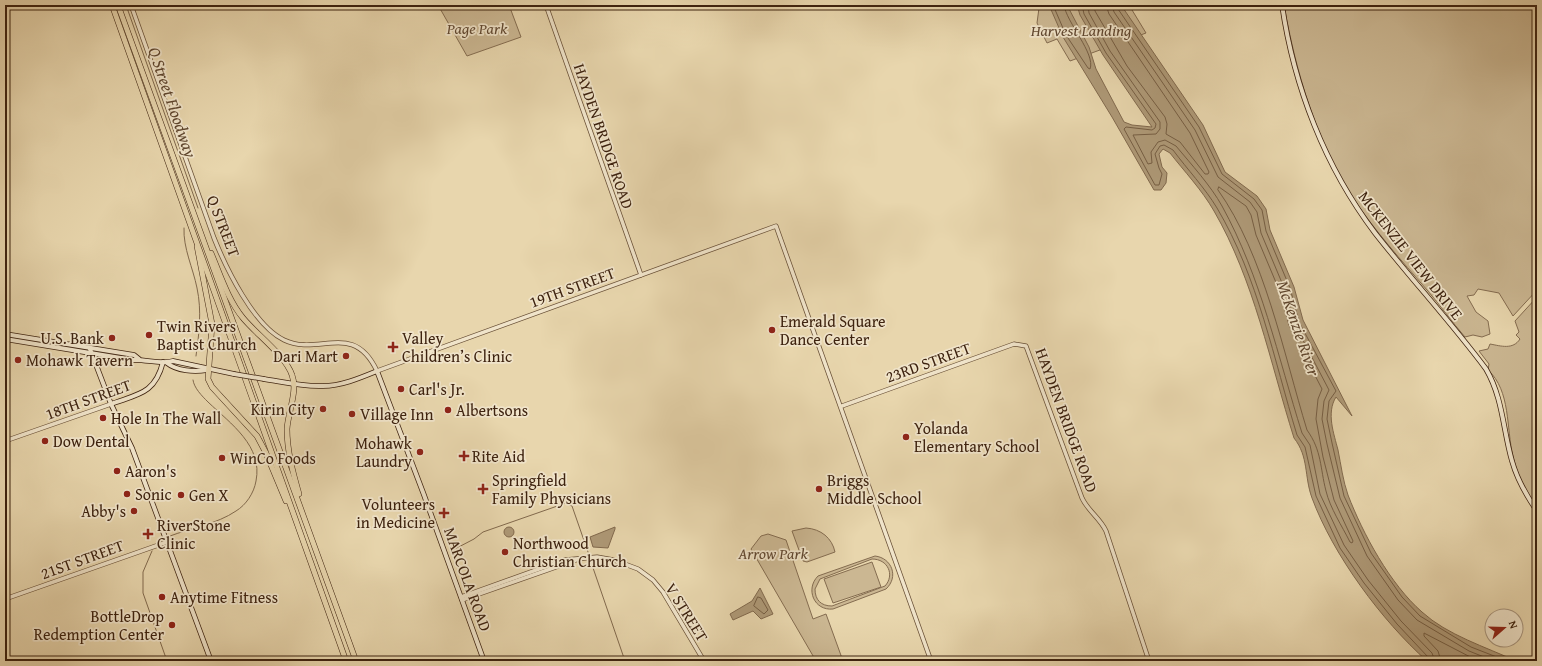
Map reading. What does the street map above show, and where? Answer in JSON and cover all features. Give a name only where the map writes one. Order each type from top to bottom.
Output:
[{"type":"highway","points":[[112,5],[346,661]]},
{"type":"highway","points":[[118,5],[356,661]]},
{"type":"highway","points":[[197,241],[198,253],[206,283],[212,324],[208,379],[212,387],[250,427],[260,442],[308,555]]},
{"type":"highway","points":[[204,243],[210,250],[226,288],[242,317],[289,368],[294,384],[288,428],[288,445],[308,528]]},
{"type":"main road","name":"MCKENZIE VIEW DRIVE","points":[[1282,5],[1291,50],[1302,91],[1316,129],[1333,167],[1349,194],[1375,232],[1486,369],[1498,394],[1514,468],[1523,489],[1537,511]]},
{"type":"main road","points":[[5,334],[133,360],[139,358],[165,363],[172,368],[198,371],[208,370],[294,384],[324,386],[334,385],[377,371]]},
{"type":"main road","points":[[5,339],[91,351]]},
{"type":"main road","points":[[91,351],[111,404],[129,439],[211,661]]},
{"type":"main road","name":"18TH STREET","points":[[111,404],[144,392],[153,386],[165,363]]},
{"type":"main road","name":"MARCOLA ROAD","points":[[377,371],[484,661]]},
{"type":"street","name":"Q STREET","points":[[131,5],[214,238],[227,267],[243,296],[268,328],[283,340],[298,344],[332,342],[347,343],[364,352],[377,371]]},
{"type":"street","name":"HAYDEN BRIDGE ROAD","points":[[546,5],[641,275]]},
{"type":"street","name":"19TH STREET","points":[[377,371],[776,226],[842,406]]},
{"type":"street","name":"23RD STREET","points":[[842,406],[1014,344],[1022,344]]},
{"type":"street","name":"HAYDEN BRIDGE ROAD","points":[[1022,344],[1029,349],[1082,498],[1089,511],[1099,520],[1106,531],[1149,661]]},
{"type":"street","name":"18TH STREET","points":[[5,441],[111,404]]},
{"type":"street","points":[[842,406],[931,661]]},
{"type":"street","name":"21ST STREET","points":[[5,599],[167,542]]},
{"type":"street","name":"V STREET","points":[[462,599],[564,560],[597,557],[623,562],[638,569],[653,580],[663,592],[704,661]]},
{"type":"green space","name":"Page Park","points":[[438,5],[509,5],[521,37],[467,56]]},
{"type":"green space","name":"Harvest Landing","points":[[1036,5],[1129,5],[1146,33],[1070,61],[1057,39],[1047,43],[1037,23],[1039,8]]},
{"type":"green space","points":[[1284,5],[1537,5],[1537,290],[1513,316],[1499,293],[1478,289],[1474,295],[1467,296],[1476,312],[1488,321],[1490,334],[1482,337],[1473,335],[1465,337],[1379,234],[1353,198],[1328,153],[1309,105],[1301,80]]},
{"type":"green space","points":[[1537,297],[1537,506],[1525,489],[1513,456],[1501,388],[1488,370],[1489,364],[1479,351],[1488,349],[1490,344],[1498,346],[1514,345],[1520,339],[1516,335],[1519,332],[1515,321]]},
{"type":"green space","points":[[806,528],[816,530],[825,535],[834,547],[835,552],[807,562],[803,561],[792,531]]},
{"type":"green space","name":"Arrow Park","points":[[768,534],[786,540],[813,619],[826,614],[843,661],[816,661],[751,549],[761,536]]},
{"type":"green space","points":[[875,556],[886,560],[892,569],[893,574],[890,584],[886,589],[833,609],[826,609],[816,603],[812,593],[812,587],[818,576]],"holes":[[[872,559],[878,560],[886,565],[890,573],[888,582],[885,586],[832,606],[819,602],[815,589],[820,579]]]},
{"type":"green space","points":[[872,562],[881,587],[833,603],[824,579]]},
{"type":"water","name":"McKenzie River","points":[[1049,5],[1067,5],[1089,47],[1096,69],[1124,122],[1132,125],[1152,127],[1103,55],[1080,15],[1077,5],[1121,5],[1203,125],[1225,172],[1257,196],[1266,209],[1270,230],[1294,287],[1303,320],[1352,416],[1336,397],[1333,403],[1331,417],[1343,479],[1361,526],[1388,573],[1410,601],[1432,620],[1467,640],[1516,661],[1427,661],[1393,627],[1360,586],[1332,542],[1312,498],[1302,452],[1294,438],[1251,293],[1228,237],[1214,211],[1170,153],[1163,149],[1159,154],[1162,167],[1167,173],[1166,183],[1161,190],[1154,190],[1112,117],[1063,37]]},
{"type":"water","points":[[507,527],[511,527],[513,528],[513,536],[507,537],[504,534],[504,530]]},
{"type":"water","points":[[615,527],[608,548],[593,547],[590,537]]},
{"type":"water","points":[[760,588],[773,614],[761,619],[753,611],[733,620],[730,614],[752,601]]},
{"type":"waterway","name":"Q Street Floodway","points":[[126,5],[198,208]]},
{"type":"waterway","name":"Q Street Floodway","points":[[184,228],[185,243],[199,297],[200,314],[196,356]]},
{"type":"waterway","name":"Q Street Floodway","points":[[170,536],[212,523],[236,511],[249,498],[256,481],[257,468],[255,457],[250,446],[235,427],[201,395],[193,380]]},
{"type":"waterway","points":[[451,551],[474,539],[483,532],[566,503],[572,506],[588,552]]},
{"type":"waterway","name":"Q Street Floodway","points":[[152,551],[143,572],[143,593],[167,661]]},
{"type":"waterway","points":[[591,562],[625,661]]},
{"type":"place","name":"Emerald Square Dance Center","points":[[772,330]]},
{"type":"place","name":"Twin Rivers Baptist Church","points":[[149,335]]},
{"type":"place","name":"U.S. Bank","points":[[112,338]]},
{"type":"place","name":"Valley Children’s Clinic","points":[[393,347]]},
{"type":"place","name":"Dari Mart","points":[[346,356]]},
{"type":"place","name":"Mohawk Tavern","points":[[18,360]]},
{"type":"place","name":"Carl's Jr.","points":[[401,389]]},
{"type":"place","name":"Kirin City","points":[[323,409]]},
{"type":"place","name":"Albertsons","points":[[448,410]]},
{"type":"place","name":"Village Inn","points":[[352,414]]},
{"type":"place","name":"Hole In The Wall","points":[[103,418]]},
{"type":"place","name":"Yolanda Elementary School","points":[[906,437]]},
{"type":"place","name":"Dow Dental","points":[[45,441]]},
{"type":"place","name":"Mohawk Laundry","points":[[420,452]]},
{"type":"place","name":"Rite Aid","points":[[464,456]]},
{"type":"place","name":"WinCo Foods","points":[[222,458]]},
{"type":"place","name":"Aaron's","points":[[117,471]]},
{"type":"place","name":"Springfield Family Physicians","points":[[483,489]]},
{"type":"place","name":"Briggs Middle School","points":[[819,489]]},
{"type":"place","name":"Sonic","points":[[127,494]]},
{"type":"place","name":"Gen X","points":[[181,495]]},
{"type":"place","name":"Abby's","points":[[134,511]]},
{"type":"place","name":"Volunteers in Medicine","points":[[444,513]]},
{"type":"place","name":"RiverStone Clinic","points":[[148,534]]},
{"type":"place","name":"Northwood Christian Church","points":[[505,552]]},
{"type":"place","name":"Anytime Fitness","points":[[162,597]]},
{"type":"place","name":"BottleDrop Redemption Center","points":[[172,625]]}]
